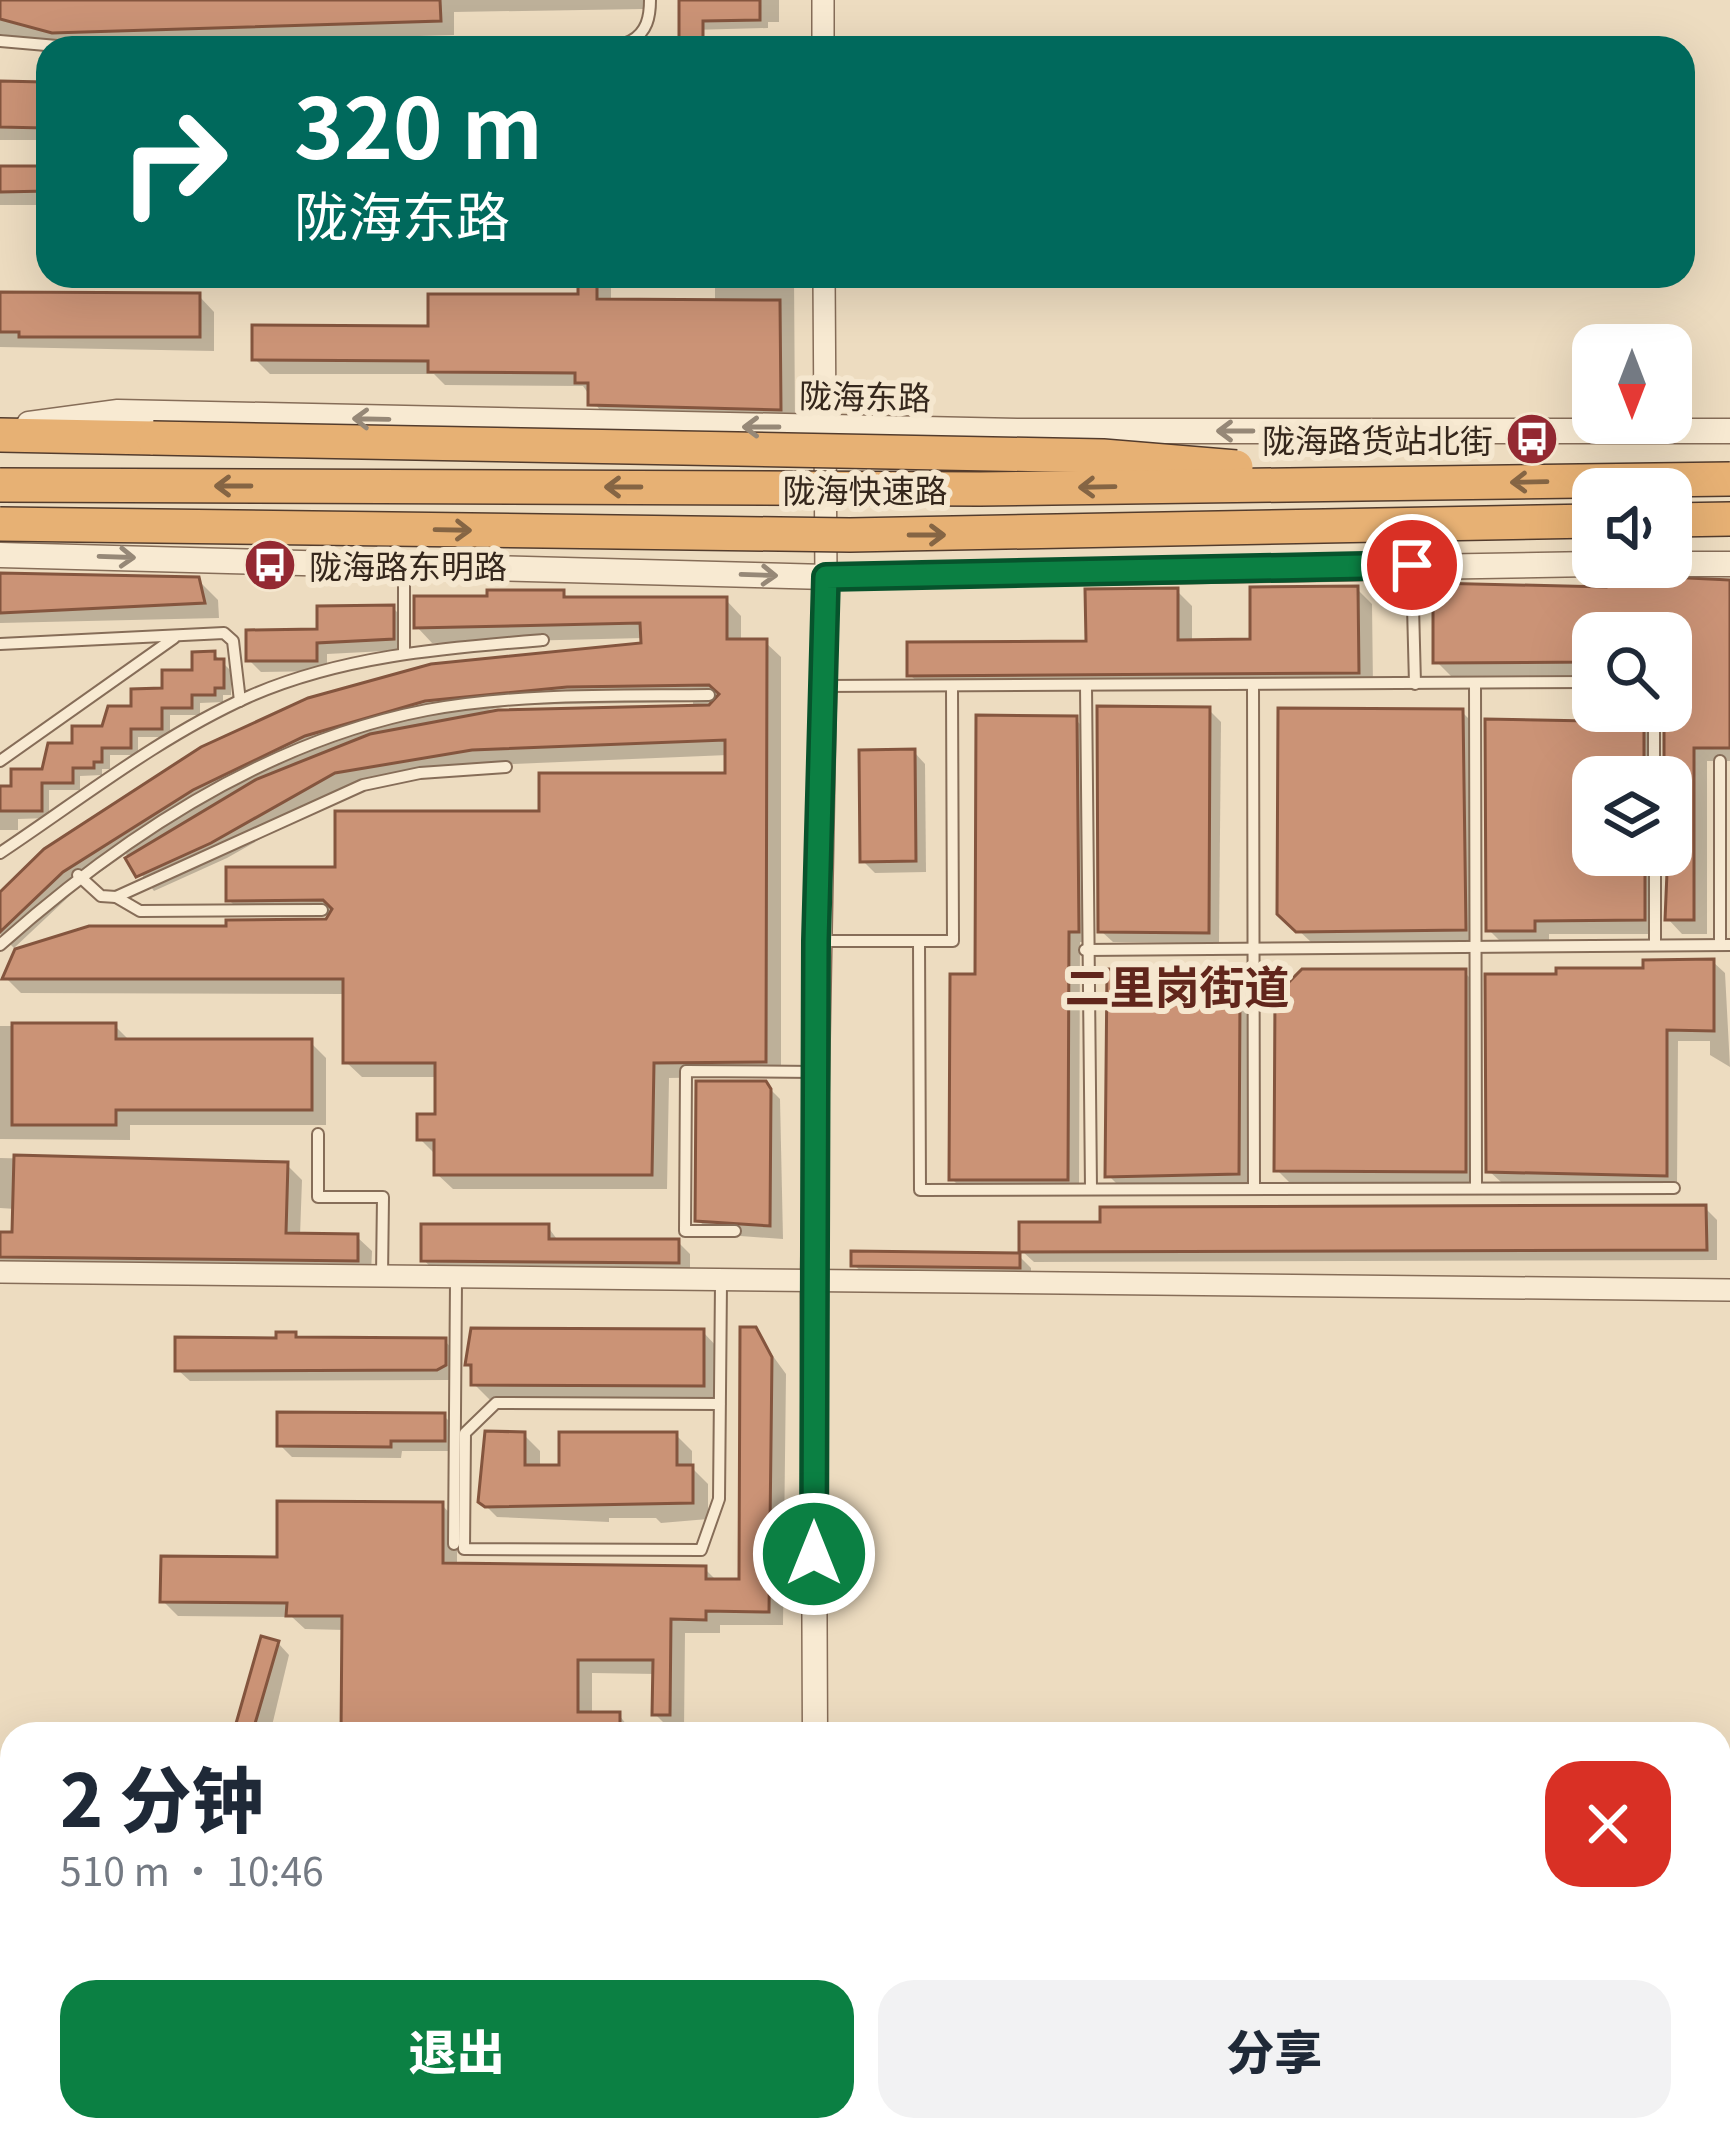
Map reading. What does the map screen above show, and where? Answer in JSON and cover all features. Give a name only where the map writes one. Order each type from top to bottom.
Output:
[{"type":"highway","points":[[0,432],[1102,456],[1381,482]]},
{"type":"highway","name":"陇海快速路","points":[[0,485],[980,489],[1730,479]]},
{"type":"highway","points":[[1692,520],[1730,520]]},
{"type":"highway","name":"陇海快速路","points":[[0,524],[893,535],[1572,521]]},
{"type":"street","points":[[823,0],[824,36]]},
{"type":"street","points":[[814,1722],[813,1284],[826,577],[824,288]]},
{"type":"street","name":"陇海东路","points":[[0,432],[118,412],[824,427],[1730,431]]},
{"type":"street","points":[[0,555],[826,577],[1572,564]]},
{"type":"street","points":[[1692,564],[1730,564]]},
{"type":"street","points":[[0,1272],[456,1281],[1730,1290]]},
{"type":"lane","points":[[635,36],[647,24],[650,0]]},
{"type":"lane","points":[[0,41],[36,44]]},
{"type":"lane","points":[[404,565],[404,654]]},
{"type":"lane","points":[[1412,565],[1415,684]]},
{"type":"lane","points":[[0,644],[224,633],[233,641],[240,700]]},
{"type":"lane","points":[[0,760],[177,636]]},
{"type":"lane","points":[[0,853],[146,754],[240,700],[313,675],[404,654],[543,640]]},
{"type":"lane","points":[[822,686],[1572,682]]},
{"type":"lane","points":[[1475,683],[1476,1188]]},
{"type":"lane","points":[[1253,685],[1254,1189]]},
{"type":"lane","points":[[1086,686],[1090,1189]]},
{"type":"lane","points":[[816,941],[952,941],[952,687]]},
{"type":"lane","points":[[0,946],[78,875],[284,753],[365,725],[430,710],[546,697],[709,694]]},
{"type":"lane","points":[[1085,950],[1725,945],[1720,761]]},
{"type":"lane","points":[[116,897],[363,785],[420,773],[506,767]]},
{"type":"lane","points":[[78,875],[101,896],[116,897],[140,911],[322,910]]},
{"type":"lane","points":[[1655,876],[1655,945]]},
{"type":"lane","points":[[919,941],[920,1190],[1675,1188]]},
{"type":"lane","points":[[735,1231],[685,1231],[686,1071],[815,1072]]},
{"type":"lane","points":[[318,1134],[318,1197],[382,1197],[382,1280]]},
{"type":"lane","points":[[454,1544],[456,1281]]},
{"type":"lane","points":[[720,1404],[496,1402],[465,1433],[464,1549],[701,1550],[719,1499],[720,1404],[721,1283]]},
{"type":"building","points":[[0,0],[440,0],[441,21],[52,33],[0,19]]},
{"type":"building","points":[[679,0],[760,0],[760,20],[703,21],[703,36],[679,36]]},
{"type":"building","points":[[0,81],[36,82],[36,128],[0,127]]},
{"type":"building","points":[[0,166],[36,166],[36,191],[0,192]]},
{"type":"building","points":[[578,288],[597,288],[597,299],[780,300],[781,410],[588,405],[588,383],[575,383],[575,373],[428,372],[428,361],[252,360],[252,325],[428,326],[428,294],[578,294]]},
{"type":"building","points":[[0,292],[200,293],[200,337],[19,337],[19,332],[0,332]]},
{"type":"building","points":[[0,573],[199,577],[205,603],[0,613]]},
{"type":"building","points":[[1692,578],[1730,580],[1730,748],[1694,748],[1694,920],[1665,920],[1667,876],[1692,876],[1692,756],[1664,756],[1664,732],[1692,732],[1692,612],[1572,612],[1572,662],[1433,663],[1433,583],[1692,588]]},
{"type":"building","points":[[1358,586],[1359,673],[907,676],[907,642],[1086,641],[1085,589],[1178,588],[1178,640],[1250,639],[1250,587]]},
{"type":"building","points":[[487,590],[564,590],[564,597],[727,597],[727,639],[767,639],[766,1062],[654,1063],[652,1175],[434,1175],[434,1140],[417,1140],[417,1114],[435,1114],[435,1063],[343,1063],[343,979],[2,979],[15,949],[89,926],[226,926],[226,920],[326,919],[332,909],[323,900],[226,901],[226,867],[335,867],[335,811],[539,811],[539,773],[725,773],[725,740],[472,750],[335,773],[211,843],[136,877],[125,858],[257,779],[370,734],[498,710],[709,705],[719,694],[709,685],[567,687],[425,701],[305,736],[193,790],[63,872],[0,932],[0,892],[44,849],[201,747],[308,698],[431,664],[641,643],[640,623],[414,628],[414,596],[487,596]]},
{"type":"building","points":[[394,605],[394,639],[317,643],[317,661],[246,661],[246,630],[317,629],[317,606]]},
{"type":"building","points":[[215,651],[215,659],[224,659],[224,688],[215,688],[215,695],[192,695],[192,708],[162,708],[162,729],[131,729],[131,748],[102,748],[102,762],[94,762],[94,768],[73,768],[73,783],[42,783],[42,811],[0,811],[0,786],[11,786],[11,769],[42,769],[48,743],[72,743],[72,726],[102,726],[108,706],[131,706],[131,689],[162,688],[162,670],[192,670],[192,652]]},
{"type":"building","points":[[1097,706],[1210,707],[1209,933],[1098,932]]},
{"type":"building","points":[[1278,708],[1463,709],[1466,930],[1296,932],[1277,914]]},
{"type":"building","points":[[976,715],[1077,716],[1079,932],[1069,932],[1068,1180],[949,1180],[950,974],[975,974]]},
{"type":"building","points":[[1485,719],[1572,721],[1572,732],[1644,732],[1644,756],[1572,756],[1572,876],[1645,876],[1645,920],[1535,921],[1535,931],[1486,931]]},
{"type":"building","points":[[915,749],[916,861],[860,862],[859,750]]},
{"type":"building","points":[[1714,959],[1714,1031],[1667,1030],[1667,1176],[1486,1172],[1485,974],[1556,974],[1556,968],[1643,968],[1643,960]]},
{"type":"building","points":[[1107,969],[1212,971],[1240,998],[1239,1174],[1105,1177]]},
{"type":"building","points":[[1302,969],[1466,969],[1466,1172],[1274,1171],[1275,996]]},
{"type":"building","points":[[12,1023],[116,1023],[116,1039],[312,1039],[312,1110],[116,1110],[116,1125],[12,1125]]},
{"type":"building","points":[[696,1081],[766,1081],[771,1089],[770,1226],[695,1221]]},
{"type":"building","points":[[14,1155],[288,1162],[286,1233],[358,1234],[358,1261],[0,1257],[0,1232],[12,1232]]},
{"type":"building","points":[[1706,1205],[1707,1250],[1019,1252],[1019,1222],[1100,1222],[1100,1207]]},
{"type":"building","points":[[421,1224],[549,1224],[549,1239],[679,1239],[679,1263],[421,1261]]},
{"type":"building","points":[[851,1251],[1020,1253],[1020,1268],[851,1266]]},
{"type":"building","points":[[740,1327],[756,1327],[772,1357],[769,1612],[706,1611],[706,1620],[671,1619],[670,1715],[652,1715],[653,1660],[578,1660],[578,1712],[620,1712],[620,1722],[341,1722],[342,1616],[286,1616],[287,1603],[160,1602],[161,1556],[277,1557],[277,1501],[443,1502],[443,1563],[706,1566],[706,1579],[739,1579]]},
{"type":"building","points":[[471,1328],[704,1329],[704,1386],[471,1385],[471,1365],[465,1365]]},
{"type":"building","points":[[276,1332],[296,1332],[296,1337],[446,1338],[446,1365],[437,1370],[175,1371],[175,1337],[276,1338]]},
{"type":"building","points":[[277,1412],[445,1413],[445,1441],[391,1441],[391,1447],[277,1446]]},
{"type":"building","points":[[485,1431],[525,1432],[525,1465],[559,1465],[559,1432],[677,1432],[677,1465],[693,1465],[693,1503],[485,1507],[478,1502]]},
{"type":"building","points":[[261,1636],[279,1641],[255,1722],[236,1722]]},
{"type":"place","name":"陇海路货站北街","points":[[1532,439]]},
{"type":"place","name":"陇海路东明路","points":[[270,565]]},
{"type":"district","name":"二里岗街道","points":[[1177,984]]},
{"type":"route","points":[[814,1554],[816,941],[826,577],[1412,565]]}]
